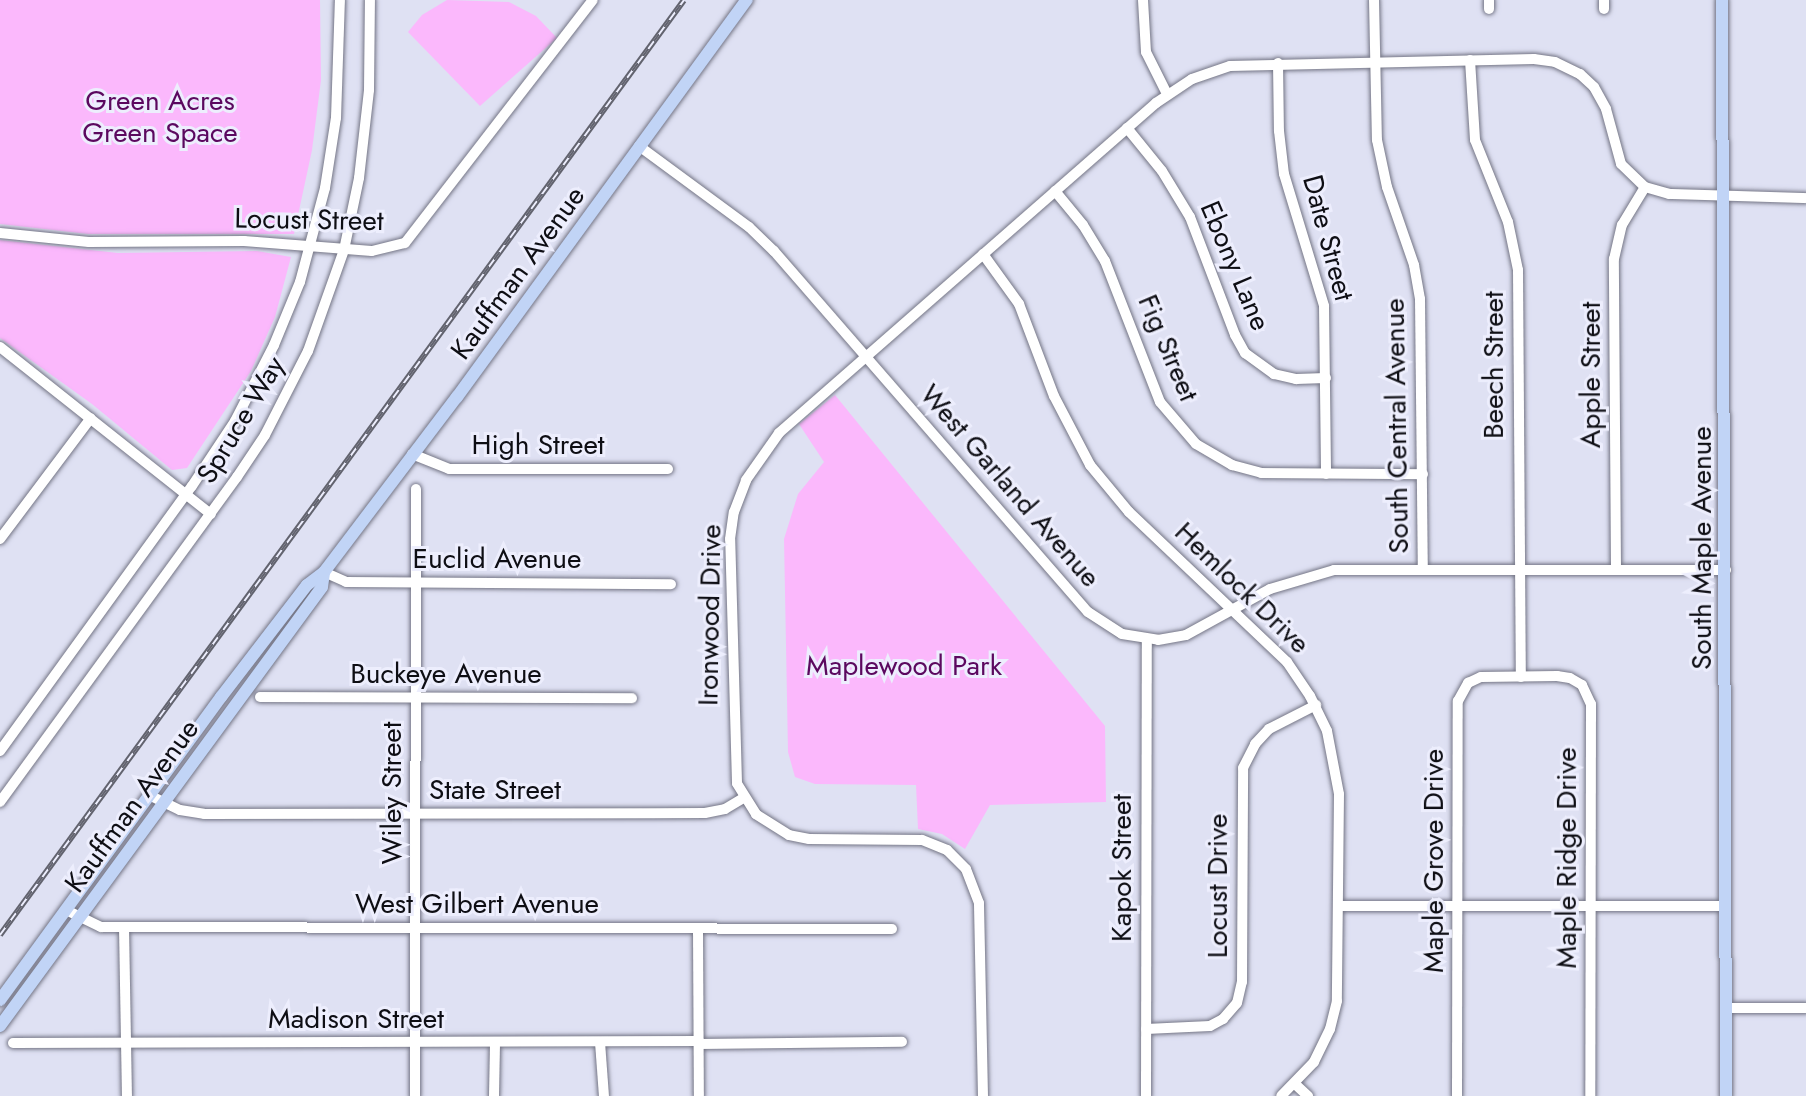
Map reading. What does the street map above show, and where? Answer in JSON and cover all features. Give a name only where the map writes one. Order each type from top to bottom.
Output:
[{"type":"main road","name":"Kauffman Avenue","points":[[0,1000],[307,585],[324,572],[747,0]]},
{"type":"main road","name":"South Maple Avenue","points":[[1722,0],[1726,1096]]},
{"type":"main road","name":"Kauffman Avenue","points":[[0,1026],[322,587],[324,572]]},
{"type":"street","name":"Spruce Way","points":[[0,751],[235,421],[290,309],[325,188],[336,118],[340,0]]},
{"type":"street","name":"Spruce Way","points":[[0,802],[211,514],[265,435],[299,371],[344,250],[367,123],[370,0]]},
{"type":"street","name":"Locust Street","points":[[0,233],[89,242],[244,241],[344,250],[387,250],[405,243],[416,234],[593,0]]},
{"type":"street","points":[[1143,0],[1146,52],[1167,94]]},
{"type":"street","name":"South Central Avenue","points":[[1374,0],[1380,158],[1414,265],[1420,299],[1423,569]]},
{"type":"street","name":"Beech Street","points":[[1470,60],[1475,140],[1508,222],[1518,270],[1521,677]]},
{"type":"street","name":"Ironwood Drive","points":[[743,798],[734,768],[729,553],[734,512],[746,480],[768,445],[1167,94],[1218,69],[1278,63],[1545,60],[1580,74],[1604,103],[1621,164],[1645,187]]},
{"type":"street","name":"Date Street","points":[[1278,63],[1279,131],[1284,174],[1323,297],[1326,474]]},
{"type":"street","name":"Ebony Lane","points":[[1127,128],[1162,171],[1190,217],[1235,335],[1245,353],[1274,374],[1296,379],[1326,378]]},
{"type":"street","name":"West Garland Avenue","points":[[639,146],[760,237],[1088,612],[1114,630],[1147,640],[1186,635],[1270,589],[1317,573],[1351,569],[1726,570]]},
{"type":"street","points":[[1645,187],[1669,194],[1806,198]]},
{"type":"street","name":"Apple Street","points":[[1616,570],[1614,259],[1622,225],[1645,187]]},
{"type":"street","name":"Fig Street","points":[[1055,191],[1083,225],[1105,261],[1153,389],[1183,433],[1211,454],[1248,470],[1276,475],[1423,474]]},
{"type":"street","name":"Hemlock Drive","points":[[983,254],[1019,304],[1060,409],[1090,465],[1129,512],[1287,662],[1316,705],[1330,744],[1338,783],[1339,990],[1335,1014],[1323,1046],[1295,1084],[1281,1096]]},
{"type":"street","points":[[0,347],[211,514]]},
{"type":"street","points":[[0,539],[91,418]]},
{"type":"street","name":"High Street","points":[[412,454],[449,469],[668,469]]},
{"type":"street","name":"Wiley Street","points":[[415,1096],[416,489]]},
{"type":"street","name":"Euclid Avenue","points":[[324,572],[346,582],[671,584]]},
{"type":"street","name":"Kapok Street","points":[[1146,1096],[1147,640]]},
{"type":"street","name":"Maple Grove Drive","points":[[1457,1096],[1460,694],[1468,683],[1481,677],[1521,677]]},
{"type":"street","name":"Maple Ridge Drive","points":[[1521,677],[1570,678],[1582,685],[1590,698],[1590,1096]]},
{"type":"street","name":"Buckeye Avenue","points":[[260,697],[632,698]]},
{"type":"street","name":"Locust Drive","points":[[1146,1029],[1210,1026],[1223,1019],[1237,1003],[1242,982],[1243,768],[1255,744],[1269,729],[1316,705]]},
{"type":"street","name":"State Street","points":[[151,796],[163,803],[204,814],[705,813],[725,809],[743,798]]},
{"type":"street","points":[[743,798],[762,820],[789,835],[809,839],[922,840],[947,850],[966,869],[979,903],[983,1096]]},
{"type":"street","points":[[1339,906],[1726,906]]},
{"type":"street","name":"West Gilbert Avenue","points":[[66,910],[101,927],[892,929]]},
{"type":"street","points":[[124,927],[127,1096]]},
{"type":"street","points":[[698,929],[699,1096]]},
{"type":"street","points":[[1726,1008],[1806,1008]]},
{"type":"street","points":[[494,1096],[495,1042]]},
{"type":"street","points":[[600,1042],[604,1096]]},
{"type":"street","name":"Madison Street","points":[[13,1043],[902,1042]]},
{"type":"street","points":[[1295,1084],[1308,1096]]},
{"type":"green space","name":"Green Acres Green Space","points":[[0,0],[320,0],[321,80],[312,150],[294,234],[88,234],[0,224]]},
{"type":"green space","points":[[447,0],[509,2],[536,16],[557,38],[480,106],[408,32],[422,15]]},
{"type":"green space","points":[[0,240],[118,253],[257,251],[291,257],[275,317],[251,371],[187,468],[172,470],[92,404],[0,338]]},
{"type":"green space","name":"Maplewood Park","points":[[835,395],[1105,726],[1106,802],[990,805],[965,849],[942,834],[918,829],[916,785],[815,784],[795,777],[788,752],[784,539],[798,494],[824,462],[799,424]]},
{"type":"railway","points":[[0,935],[684,0]]}]
